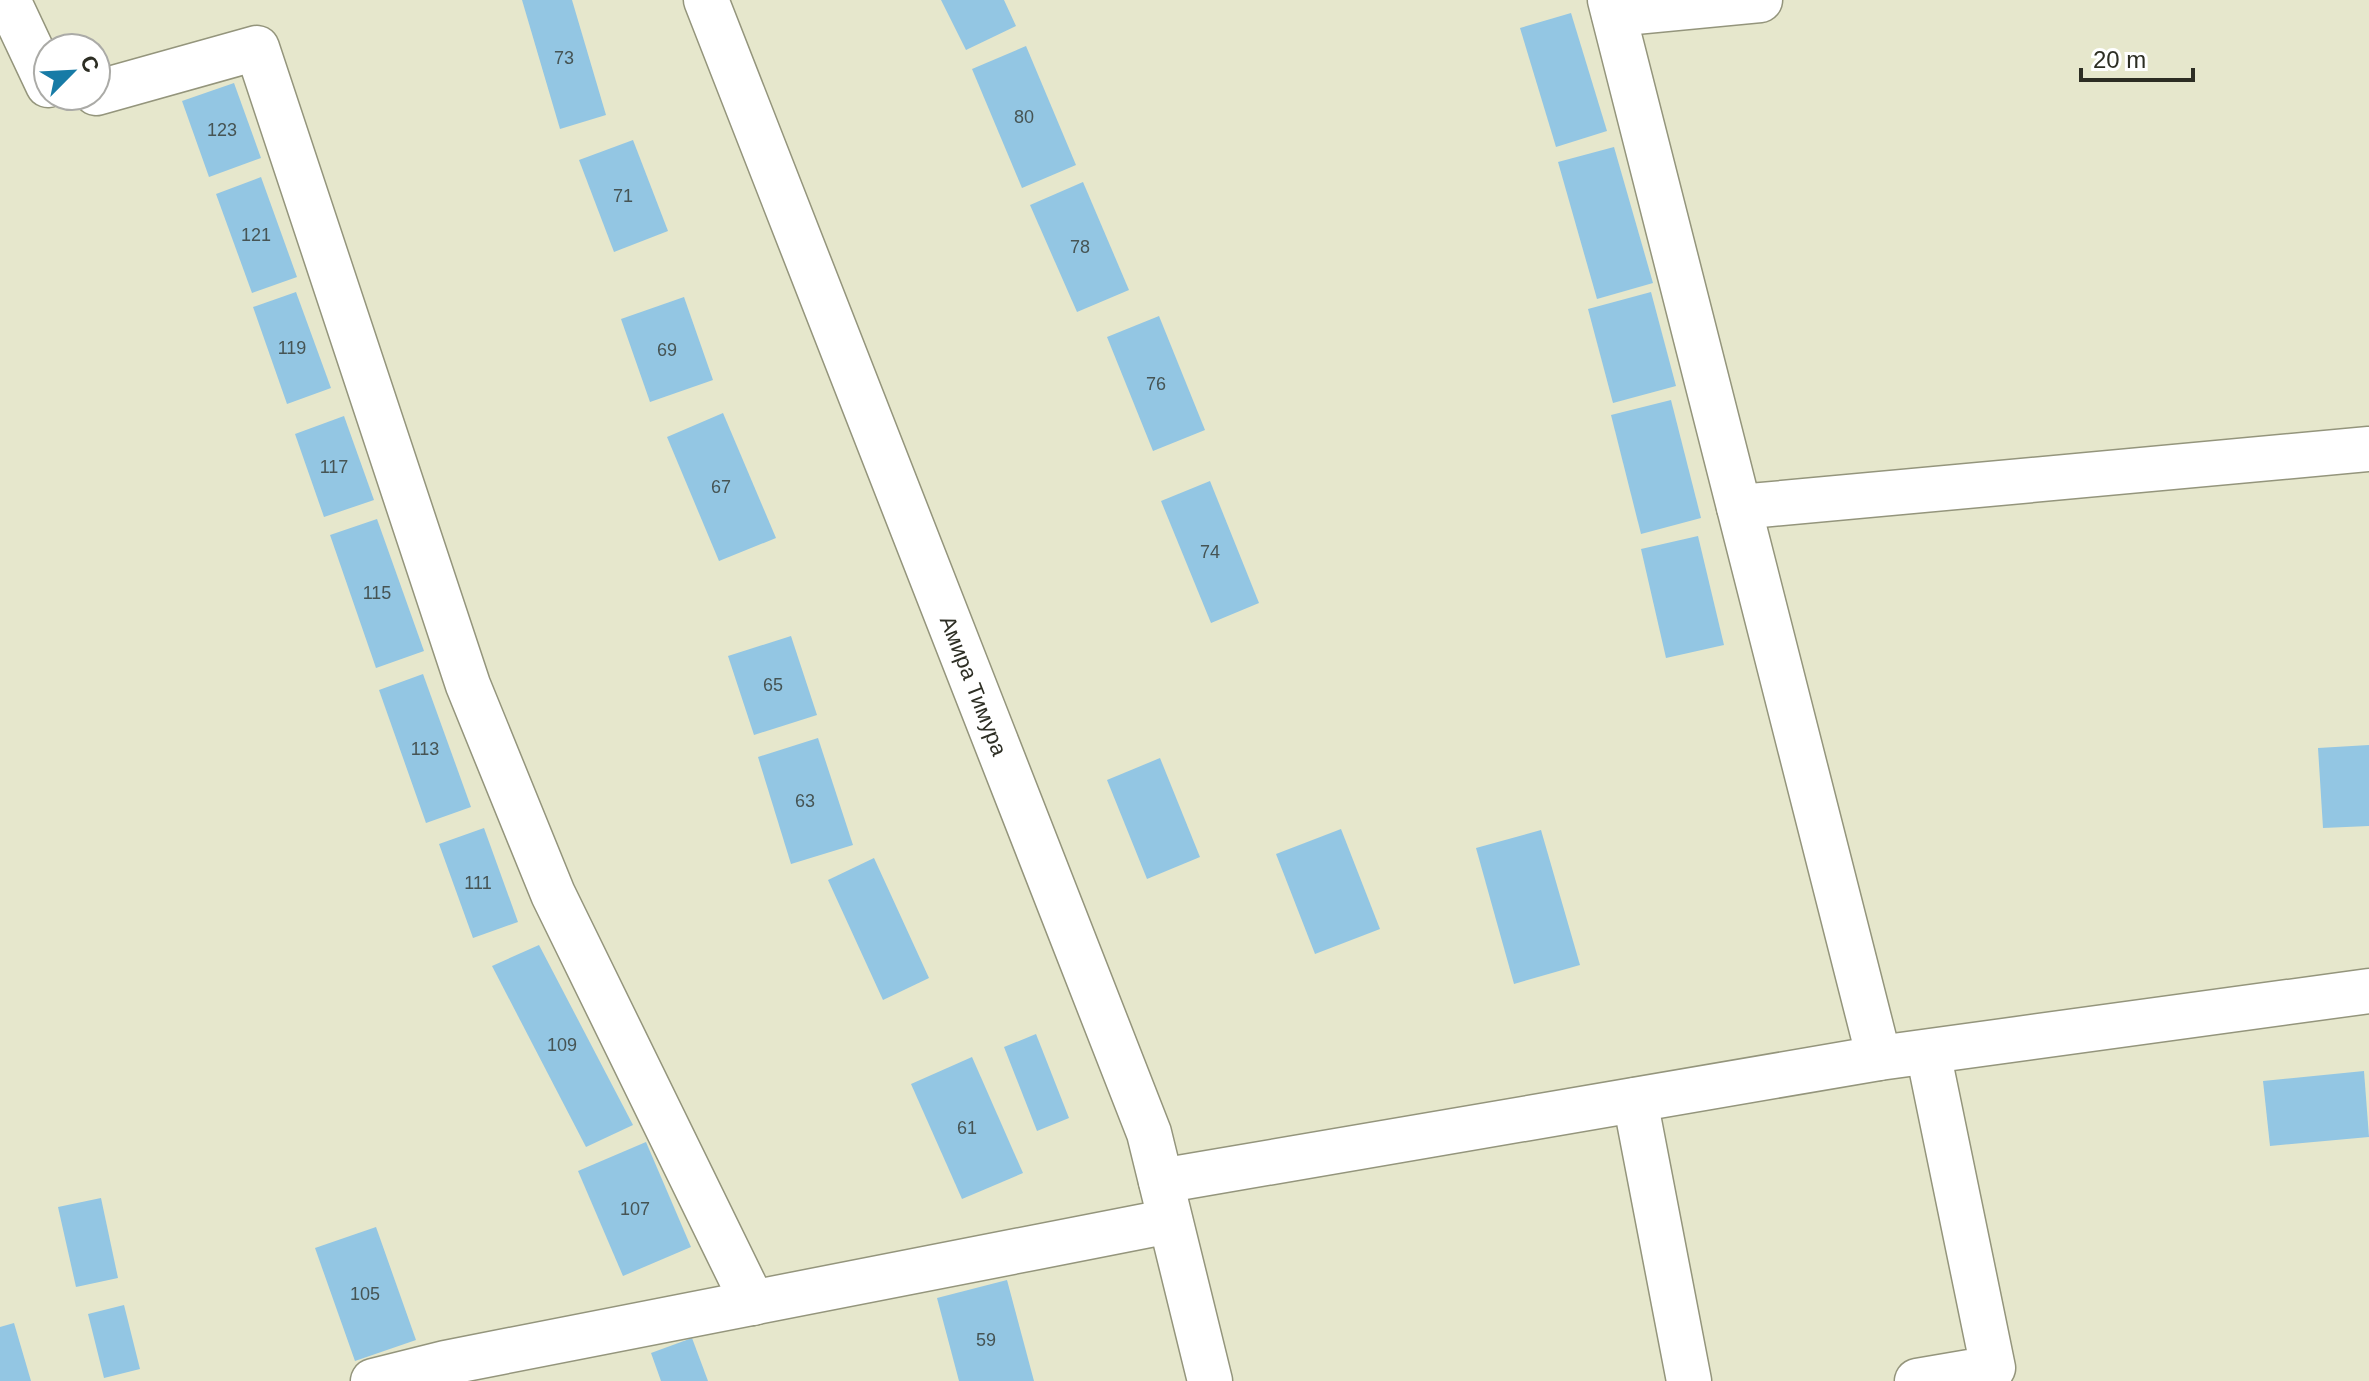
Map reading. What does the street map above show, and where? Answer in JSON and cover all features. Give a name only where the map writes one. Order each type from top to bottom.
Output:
[{"type":"street","points":[[8,0],[32,51]]},
{"type":"street","name":"Амира Тимура","points":[[706,0],[1149,1133],[1210,1381]]},
{"type":"street","points":[[1760,0],[1612,7],[1879,1058]]},
{"type":"street","points":[[112,89],[257,48],[468,685],[553,894],[753,1303]]},
{"type":"street","points":[[1739,507],[2369,449]]},
{"type":"street","points":[[388,1379],[753,1303],[1166,1201],[1635,1100],[1879,1058],[2369,991]]},
{"type":"street","points":[[1917,1381],[1993,1368],[1928,1052]]},
{"type":"street","points":[[1635,1100],[1689,1381]]},
{"type":"building","points":[[522,0],[572,0],[606,115],[560,129]]},
{"type":"building","points":[[941,0],[1004,0],[1016,26],[966,50]]},
{"type":"building","points":[[1571,13],[1607,131],[1556,147],[1520,28]]},
{"type":"building","points":[[1026,46],[1076,165],[1022,188],[972,69]]},
{"type":"building","points":[[234,83],[261,158],[209,177],[182,101]]},
{"type":"building","points":[[633,140],[668,231],[614,252],[579,160]]},
{"type":"building","points":[[1614,147],[1653,283],[1597,299],[1558,162]]},
{"type":"building","points":[[261,177],[297,277],[252,293],[216,194]]},
{"type":"building","points":[[1083,182],[1129,290],[1077,312],[1030,205]]},
{"type":"building","points":[[296,292],[331,388],[287,404],[253,307]]},
{"type":"building","points":[[1651,292],[1676,386],[1613,403],[1588,309]]},
{"type":"building","points":[[684,297],[713,380],[650,402],[621,319]]},
{"type":"building","points":[[1159,316],[1205,430],[1153,451],[1107,337]]},
{"type":"building","points":[[1671,400],[1701,518],[1641,534],[1611,415]]},
{"type":"building","points":[[723,413],[776,538],[719,561],[667,437]]},
{"type":"building","points":[[344,416],[374,500],[324,517],[295,434]]},
{"type":"building","points":[[1210,481],[1259,603],[1211,623],[1161,501]]},
{"type":"building","points":[[377,519],[424,651],[376,668],[330,535]]},
{"type":"building","points":[[1698,536],[1724,645],[1666,658],[1641,549]]},
{"type":"building","points":[[791,636],[817,715],[754,735],[728,656]]},
{"type":"building","points":[[423,674],[471,807],[426,823],[379,690]]},
{"type":"building","points":[[818,738],[853,845],[791,864],[758,757]]},
{"type":"building","points":[[2369,745],[2369,826],[2323,828],[2318,748]]},
{"type":"building","points":[[1160,758],[1200,857],[1147,879],[1107,780]]},
{"type":"building","points":[[484,828],[518,922],[473,938],[439,844]]},
{"type":"building","points":[[1341,829],[1380,929],[1315,954],[1276,854]]},
{"type":"building","points":[[1541,830],[1580,965],[1514,984],[1476,848]]},
{"type":"building","points":[[874,858],[929,978],[883,1000],[828,880]]},
{"type":"building","points":[[539,945],[633,1125],[586,1147],[492,966]]},
{"type":"building","points":[[1036,1034],[1069,1118],[1037,1131],[1004,1047]]},
{"type":"building","points":[[972,1057],[1023,1173],[962,1199],[911,1084]]},
{"type":"building","points":[[2364,1071],[2369,1137],[2270,1146],[2263,1081]]},
{"type":"building","points":[[646,1142],[691,1247],[623,1276],[578,1171]]},
{"type":"building","points":[[101,1198],[118,1278],[76,1287],[58,1207]]},
{"type":"building","points":[[376,1227],[416,1340],[355,1361],[315,1248]]},
{"type":"building","points":[[1007,1280],[1034,1381],[959,1381],[937,1298]]},
{"type":"building","points":[[124,1305],[140,1369],[104,1378],[88,1314]]},
{"type":"building","points":[[14,1323],[31,1381],[0,1381],[0,1327]]},
{"type":"building","points":[[692,1338],[708,1381],[661,1381],[651,1353]]}]
